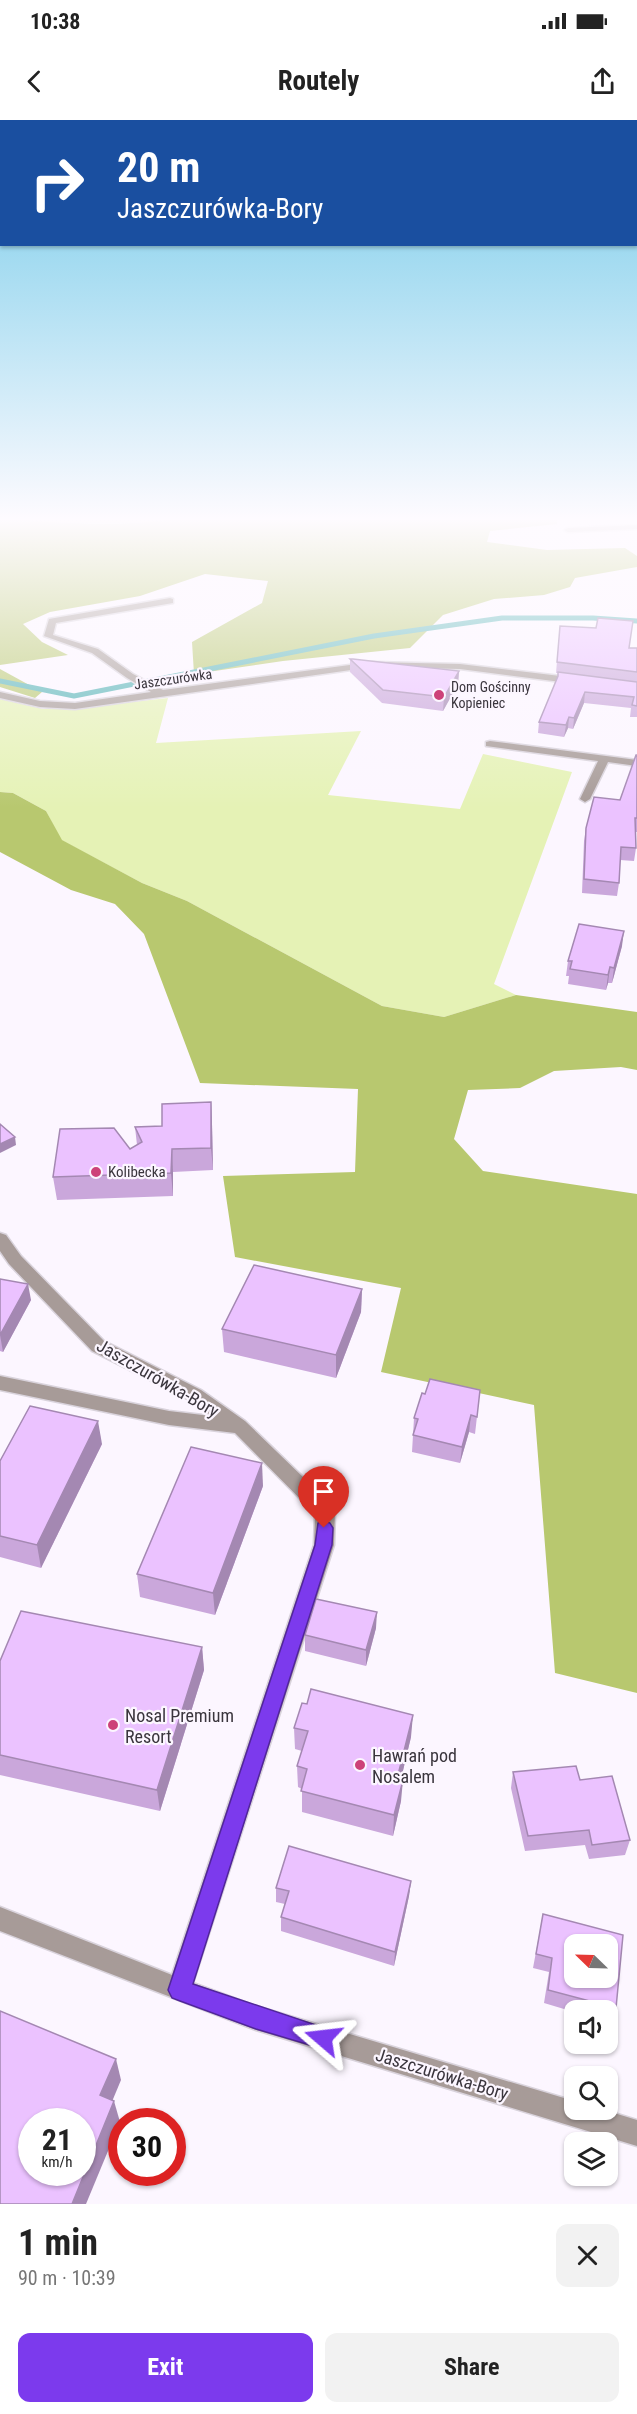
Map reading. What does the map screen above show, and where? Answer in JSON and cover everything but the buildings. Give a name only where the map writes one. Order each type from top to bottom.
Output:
[{"type":"street","points":[[98,613],[52,621],[48,636],[95,651],[130,676],[162,694]]},
{"type":"street","name":"Jaszczurówka","points":[[0,695],[60,706],[387,663],[440,665],[591,682]]},
{"type":"street","points":[[490,744],[637,763]]},
{"type":"street","points":[[585,799],[604,760]]},
{"type":"street","name":"Jaszczurówka-Bory","points":[[0,1239],[15,1260],[98,1346],[195,1395],[239,1426],[325,1511],[324,1545],[180,1990]]},
{"type":"street","points":[[0,1383],[169,1418],[239,1426]]},
{"type":"street","name":"Jaszczurówka-Bory","points":[[0,1919],[256,2018],[637,2133]]},
{"type":"green space","points":[[0,613],[47,613],[23,624],[42,642],[68,655],[0,665]]},
{"type":"green space","points":[[244,613],[449,613],[443,615],[410,648],[283,661],[194,674],[192,642]]},
{"type":"green space","points":[[0,669],[42,692],[35,698],[0,687]]},
{"type":"green space","points":[[168,698],[156,743],[361,731],[328,795],[460,809],[483,754],[572,772],[494,984],[516,995],[444,1017],[382,1006],[187,901],[142,883],[61,840],[46,811],[13,793],[0,792],[0,699],[43,709],[70,709]]},
{"type":"green space","points":[[0,792],[13,793],[46,811],[62,840],[142,883],[187,901],[382,1006],[444,1017],[516,995],[637,1012],[637,1070],[621,1067],[554,1071],[520,1088],[468,1090],[454,1139],[483,1171],[637,1194],[637,1693],[555,1673],[534,1405],[381,1372],[401,1288],[235,1257],[223,1176],[355,1172],[358,1089],[200,1083],[144,934],[115,904],[71,890],[0,852]]},
{"type":"waterway","points":[[0,681],[74,696],[374,636],[502,618],[593,618],[637,621]]},
{"type":"place","name":"Dom Gościnny Kopieniec","points":[[439,695]]},
{"type":"place","name":"Kolibecka","points":[[96,1172]]},
{"type":"place","name":"Nosal Premium Resort","points":[[113,1725]]},
{"type":"place","name":"Hawrań pod Nosalem","points":[[360,1765]]},
{"type":"route","points":[[323,2038],[256,2018],[180,1990],[324,1545],[324,1528]]}]
